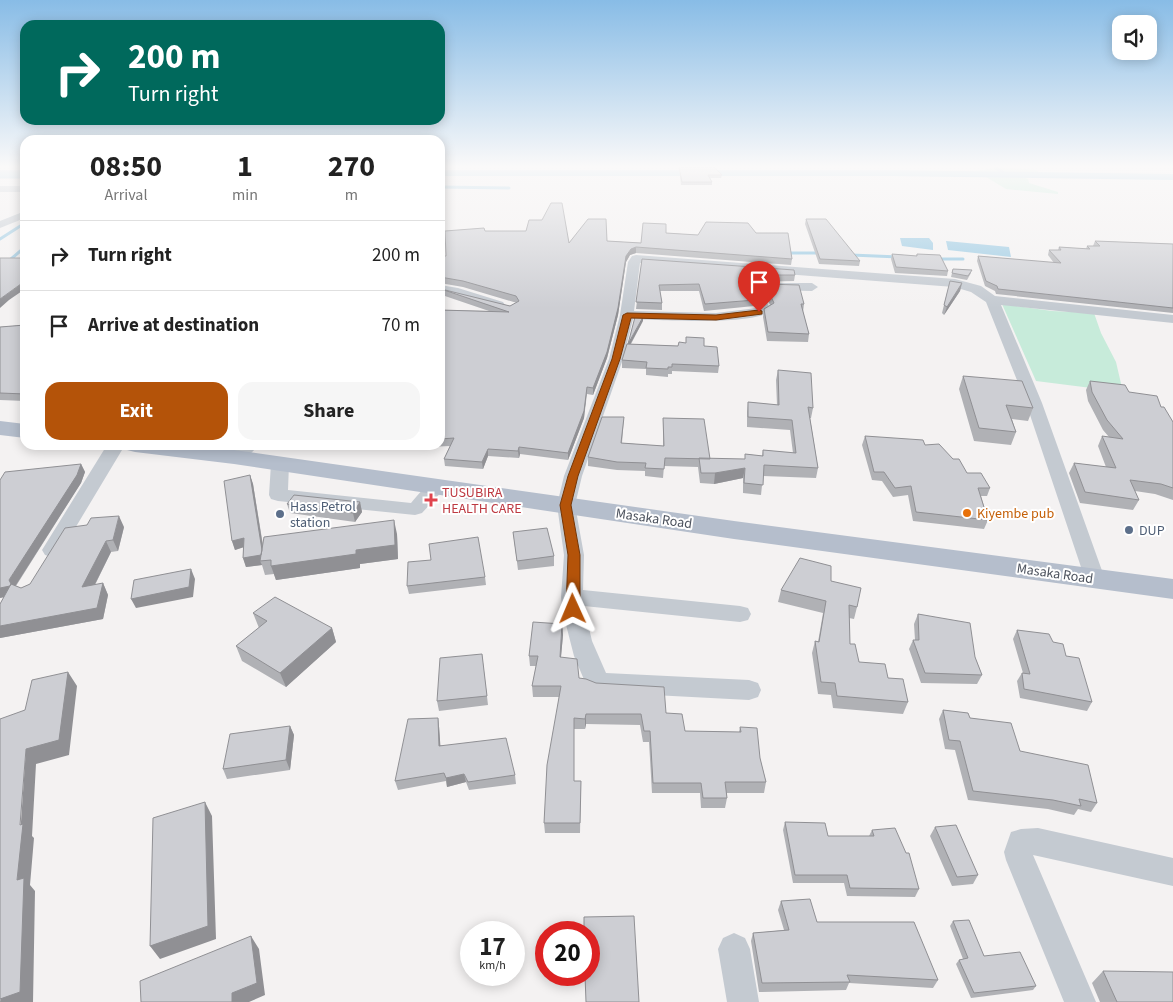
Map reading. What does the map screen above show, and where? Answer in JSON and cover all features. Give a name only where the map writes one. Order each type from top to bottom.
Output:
[{"type":"main road","name":"Masaka Road","points":[[223,450],[241,451],[280,464],[436,487],[1173,589]]},
{"type":"street","points":[[0,225],[20,216]]},
{"type":"street","points":[[749,690],[596,682],[594,669],[588,660],[574,621],[572,597],[574,555],[566,505],[573,476],[616,359],[627,315],[634,262],[640,259],[811,270],[955,283],[976,289],[992,300],[1173,319]]},
{"type":"street","points":[[627,315],[716,317],[762,312],[764,310],[756,291],[760,286],[812,286]]},
{"type":"street","points":[[445,290],[512,308]]},
{"type":"street","points":[[992,300],[1034,403],[1095,578]]},
{"type":"street","points":[[42,566],[113,450]]},
{"type":"street","points":[[572,597],[740,614]]},
{"type":"street","points":[[1080,1002],[1020,860],[1018,852],[1021,842],[1038,841],[1173,872]]},
{"type":"street","points":[[734,949],[743,1002]]},
{"type":"green space","points":[[1002,304],[1052,311],[1094,313],[1101,333],[1116,362],[1123,392],[1036,381]]},
{"type":"water","points":[[900,238],[929,238],[933,243],[933,250],[902,246]]},
{"type":"water","points":[[946,241],[1009,247],[1011,257],[948,250]]},
{"type":"building","points":[[545,214],[564,214],[569,243],[588,219],[606,219],[607,241],[641,243],[643,223],[666,224],[666,233],[698,235],[706,222],[748,223],[756,233],[788,233],[792,259],[636,247],[631,249],[626,256],[618,308],[607,352],[593,388],[587,387],[584,411],[568,453],[519,447],[518,451],[488,449],[482,462],[444,459],[454,438],[445,439],[445,310],[509,312],[445,290],[510,306],[519,301],[516,296],[445,278],[445,231],[484,228],[485,231],[526,231],[529,220],[542,220]]},
{"type":"building","points":[[806,219],[826,219],[860,261],[820,259]]},
{"type":"building","points":[[1095,241],[1173,244],[1173,308],[998,289],[997,286],[986,281],[978,256],[1061,263],[1049,250],[1061,250],[1059,247],[1090,249],[1087,246],[1100,246]]},
{"type":"building","points":[[892,254],[940,255],[948,271],[896,267]]},
{"type":"building","points":[[0,258],[20,258],[20,285],[0,299]]},
{"type":"building","points":[[642,259],[794,270],[795,275],[755,275],[748,285],[755,300],[705,304],[699,284],[659,285],[662,303],[636,302]]},
{"type":"building","points":[[953,269],[972,270],[968,276],[952,273]]},
{"type":"building","points":[[950,281],[962,283],[947,307],[944,305]]},
{"type":"building","points":[[765,284],[799,285],[804,304],[801,304],[809,334],[768,332],[764,309],[774,303]]},
{"type":"building","points":[[635,317],[643,317],[628,344]]},
{"type":"building","points":[[20,325],[20,394],[0,393],[0,327]]},
{"type":"building","points":[[686,337],[704,338],[704,346],[717,347],[719,366],[672,364],[672,367],[668,367],[668,369],[646,368],[647,362],[622,360],[627,344],[678,346],[679,342],[686,343]]},
{"type":"building","points":[[778,370],[811,373],[813,408],[808,407],[818,468],[764,465],[763,485],[744,483],[745,468],[715,473],[701,473],[699,458],[745,459],[745,454],[763,456],[763,450],[796,453],[792,420],[748,417],[748,402],[779,405]]},
{"type":"building","points":[[963,376],[1022,381],[1033,408],[1006,405],[1016,432],[979,428]]},
{"type":"building","points":[[1090,381],[1125,385],[1129,392],[1157,396],[1161,407],[1164,407],[1173,422],[1173,488],[1161,484],[1130,480],[1139,500],[1085,492],[1074,463],[1116,468],[1102,436],[1123,439],[1107,420],[1092,392]]},
{"type":"building","points":[[602,417],[624,417],[621,443],[664,446],[663,418],[704,419],[710,459],[665,458],[664,469],[645,468],[646,463],[617,462],[588,457]]},
{"type":"building","points":[[865,436],[923,440],[925,445],[939,444],[953,459],[959,459],[967,473],[981,473],[990,488],[978,488],[988,520],[916,512],[911,486],[895,488],[884,472],[874,472]]},
{"type":"building","points":[[81,464],[77,475],[9,580],[10,586],[0,588],[0,480],[5,472]]},
{"type":"building","points":[[250,475],[262,550],[261,555],[243,558],[244,538],[232,541],[224,481]]},
{"type":"building","points":[[294,495],[360,502],[353,513],[287,504]]},
{"type":"building","points":[[119,516],[113,540],[106,541],[82,587],[103,583],[97,608],[0,626],[0,604],[11,584],[21,588],[30,584],[65,528],[87,525],[91,518]]},
{"type":"building","points":[[394,520],[395,545],[356,550],[356,554],[271,566],[271,560],[260,561],[264,537]]},
{"type":"building","points":[[547,528],[554,556],[517,561],[513,532]]},
{"type":"building","points":[[478,537],[485,577],[407,586],[408,562],[431,560],[429,544]]},
{"type":"building","points":[[800,558],[831,566],[831,581],[861,588],[857,607],[849,605],[850,644],[855,644],[859,662],[885,664],[888,678],[903,679],[908,702],[837,696],[835,683],[821,682],[815,641],[819,642],[826,601],[781,590]]},
{"type":"building","points":[[191,569],[189,587],[131,599],[134,580]]},
{"type":"building","points":[[275,597],[332,628],[280,673],[236,646],[267,621],[253,613]]},
{"type":"building","points":[[918,614],[970,623],[975,657],[982,675],[925,673],[913,640],[919,640]]},
{"type":"building","points":[[533,622],[562,624],[560,657],[577,659],[579,678],[596,683],[664,687],[666,713],[682,714],[685,731],[741,732],[740,727],[757,728],[760,758],[766,782],[725,782],[727,798],[703,798],[701,783],[653,783],[650,731],[644,731],[641,714],[586,714],[585,719],[574,718],[574,781],[581,781],[580,823],[544,823],[547,765],[561,686],[532,686],[538,656],[529,656]]},
{"type":"building","points":[[1017,630],[1049,634],[1053,642],[1063,644],[1066,656],[1079,658],[1092,702],[1024,689],[1022,673],[1030,674]]},
{"type":"building","points":[[482,654],[487,696],[437,701],[440,658]]},
{"type":"building","points":[[68,672],[59,740],[26,749],[20,825],[23,824],[17,880],[24,878],[20,992],[0,999],[0,719],[25,710],[32,680]]},
{"type":"building","points":[[943,710],[968,713],[970,718],[1011,723],[1020,751],[1088,765],[1097,803],[1079,799],[1081,806],[1053,800],[973,791],[960,741],[949,740]]},
{"type":"building","points":[[438,718],[439,746],[506,738],[515,775],[468,782],[464,774],[446,778],[444,773],[395,781],[408,719]]},
{"type":"building","points":[[290,726],[286,760],[223,769],[230,734]]},
{"type":"building","points":[[205,802],[208,926],[150,946],[153,818]]},
{"type":"building","points":[[785,822],[825,823],[828,836],[874,836],[872,830],[895,828],[906,853],[909,853],[919,889],[850,888],[847,875],[795,875]]},
{"type":"building","points":[[956,825],[978,875],[957,877],[935,827]]},
{"type":"building","points":[[810,899],[817,922],[914,922],[938,980],[847,975],[850,982],[762,983],[753,933],[789,930],[781,901]]},
{"type":"building","points":[[634,916],[639,1002],[586,1002],[585,986],[600,986],[600,921],[584,921],[584,917]]},
{"type":"building","points":[[969,920],[984,956],[1020,952],[1036,986],[974,993],[959,960],[968,958],[953,921]]},
{"type":"building","points":[[251,936],[257,983],[232,993],[232,1002],[141,1002],[140,981]]},
{"type":"building","points":[[1103,971],[1173,972],[1173,1002],[1117,1002]]},
{"type":"waterway","points":[[0,239],[20,226]]},
{"type":"waterway","points":[[20,251],[11,259],[20,260]]},
{"type":"waterway","points":[[786,253],[822,253]]},
{"type":"waterway","points":[[851,255],[899,257]]},
{"type":"waterway","points":[[936,259],[963,259]]},
{"type":"place","name":"TUSUBIRA HEALTH CARE","points":[[431,500]]},
{"type":"place","name":"Kiyembe pub","points":[[967,513]]},
{"type":"place","name":"Hass Petrol station","points":[[280,514]]},
{"type":"place","name":"DUP","points":[[1129,530]]},
{"type":"route","points":[[573,609],[574,555],[566,505],[573,476],[616,359],[627,315],[723,317],[730,314],[759,312]]}]
